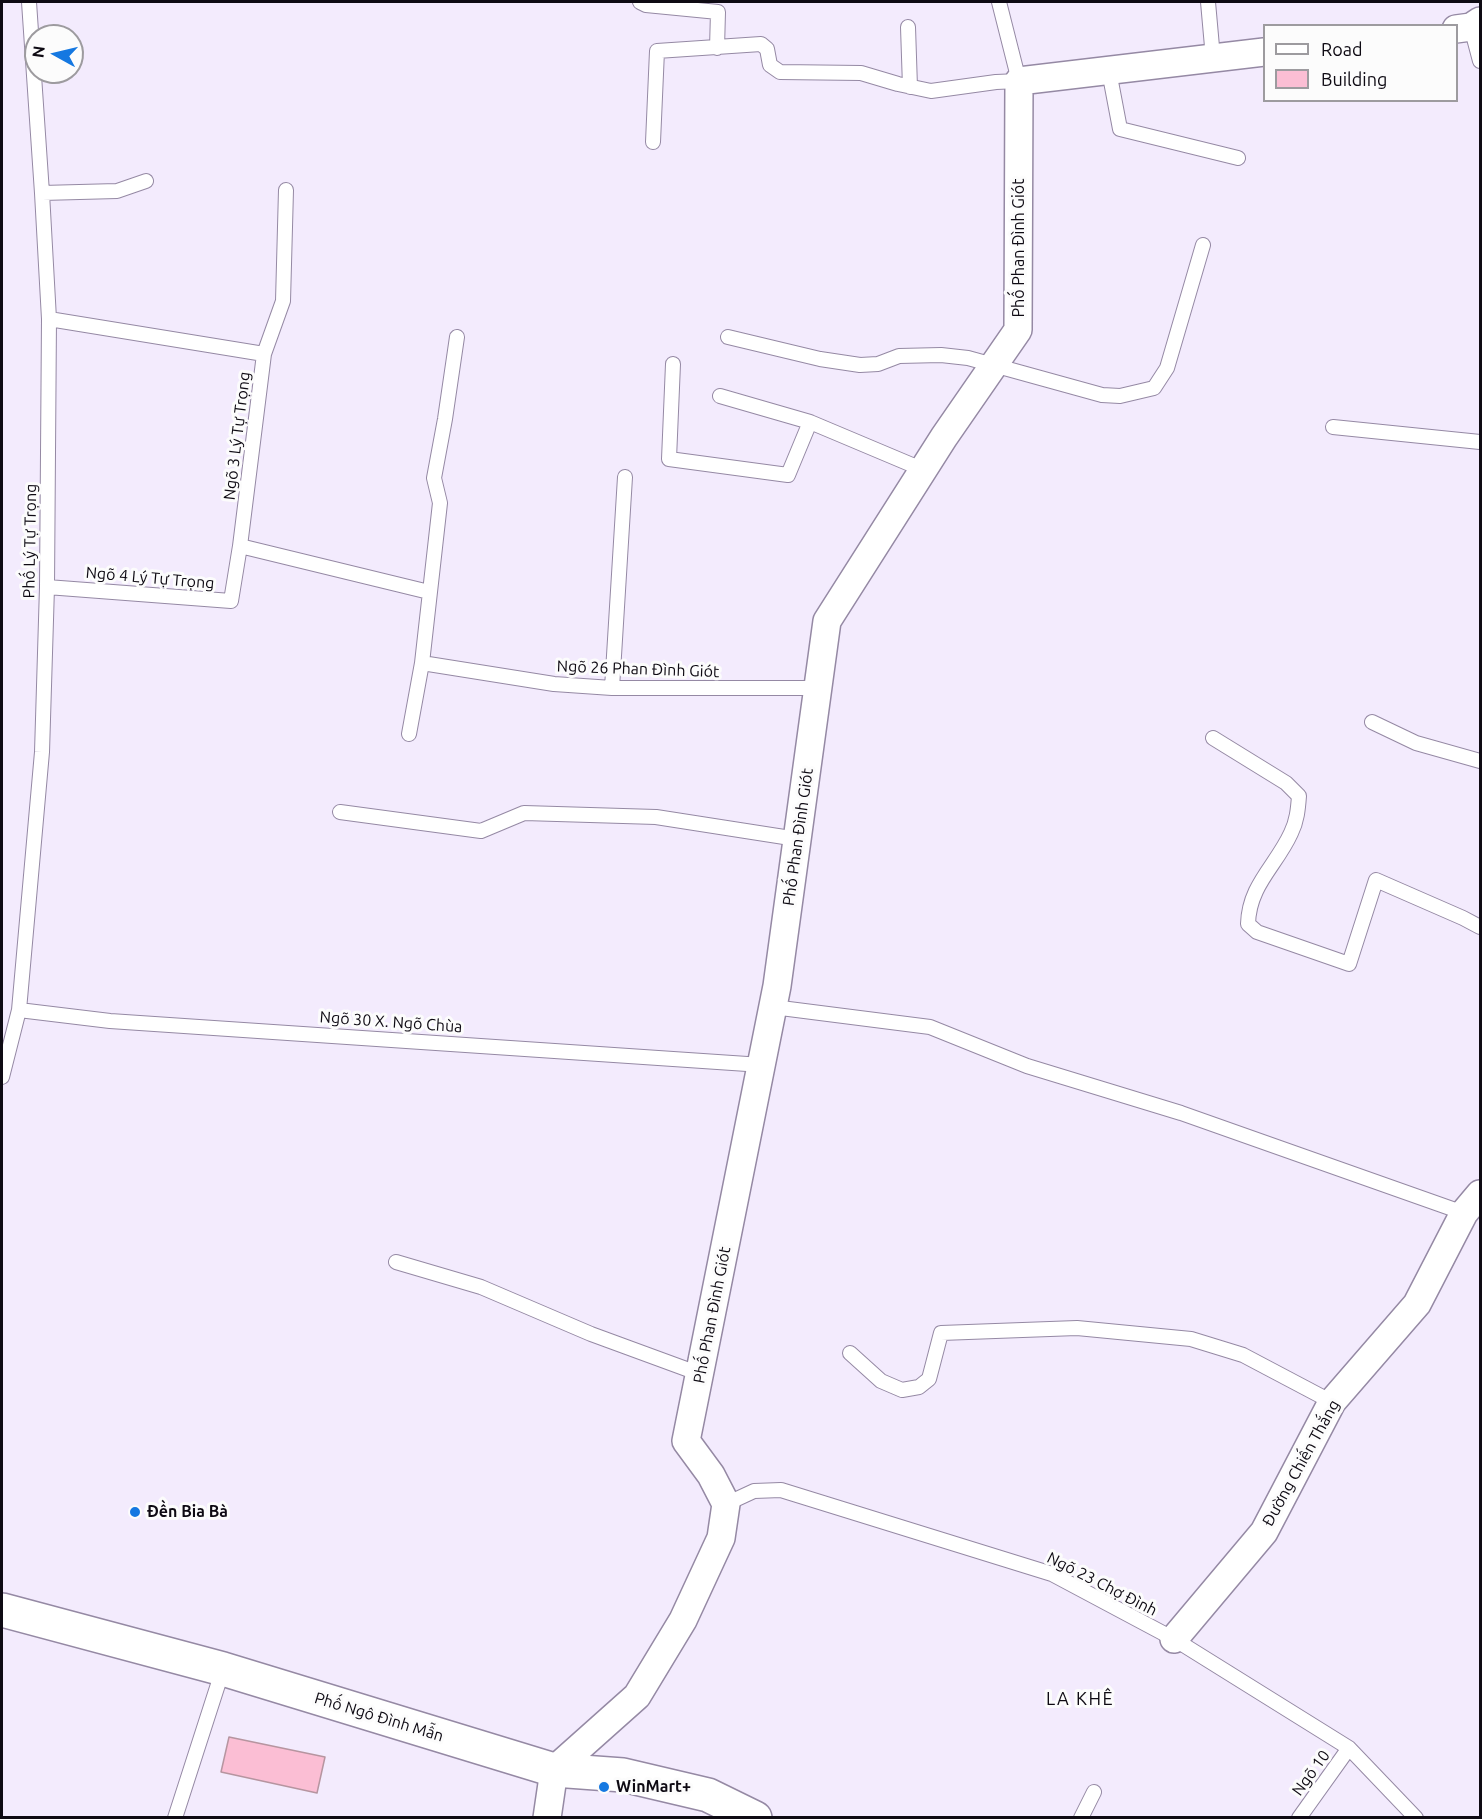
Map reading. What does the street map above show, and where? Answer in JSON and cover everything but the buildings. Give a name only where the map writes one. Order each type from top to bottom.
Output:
[{"type":"street","points":[[1019,81],[1263,52]]},
{"type":"street","name":"Phố Phan Đình Giót","points":[[726,1504],[711,1474],[686,1441],[773,1007],[827,621],[1018,330],[1019,81]]},
{"type":"street","name":"Đường Chiến Thắng","points":[[1174,1639],[1264,1532],[1332,1402],[1417,1304],[1472,1204]]},
{"type":"street","points":[[547,1818],[555,1770],[637,1696],[683,1620],[721,1538],[726,1504]]},
{"type":"street","name":"Phố Ngô Đình Mẫn","points":[[2,1610],[223,1669],[555,1770],[623,1775],[708,1795],[755,1818]]},
{"type":"lane","name":"Phố Lý Tự Trọng","points":[[2,1077],[19,1010],[42,752],[47,587],[48,319],[29,2]]},
{"type":"lane","points":[[639,2],[646,5],[718,7],[717,48]]},
{"type":"lane","points":[[653,142],[657,51],[761,44],[767,49],[770,65],[780,72],[861,73],[931,92],[996,82],[1019,81],[999,2]]},
{"type":"lane","points":[[1208,2],[1213,58]]},
{"type":"lane","points":[[1469,26],[1480,61]]},
{"type":"lane","points":[[908,27],[910,87]]},
{"type":"lane","points":[[1109,71],[1120,129],[1238,158]]},
{"type":"lane","points":[[42,193],[117,191],[146,181]]},
{"type":"lane","points":[[264,354],[283,301],[286,190]]},
{"type":"lane","points":[[728,337],[820,359],[860,365],[878,364],[899,356],[955,356],[995,364],[1102,394],[1120,396],[1154,388],[1167,368],[1203,245]]},
{"type":"lane","name":"Ngõ 3 Lý Tự Trọng","points":[[48,319],[264,354],[240,546]]},
{"type":"lane","points":[[409,734],[422,663],[440,503],[434,478],[457,337]]},
{"type":"lane","points":[[673,364],[669,459],[788,475],[810,422]]},
{"type":"lane","points":[[720,396],[810,422],[924,470]]},
{"type":"lane","points":[[1333,427],[1480,442]]},
{"type":"lane","points":[[612,688],[625,477]]},
{"type":"lane","points":[[240,546],[429,592]]},
{"type":"lane","name":"Ngõ 4 Lý Tự Trọng","points":[[47,587],[231,601],[240,546]]},
{"type":"lane","name":"Ngõ 26 Phan Đình Giót","points":[[422,663],[554,684],[612,688],[818,687]]},
{"type":"lane","points":[[1372,722],[1416,743],[1480,761]]},
{"type":"lane","points":[[1213,738],[1286,783],[1299,796],[1296,820],[1290,834],[1252,895],[1248,924],[1257,932],[1349,964],[1376,879],[1480,927]]},
{"type":"lane","points":[[340,812],[481,831],[524,813],[656,817],[797,839]]},
{"type":"lane","points":[[773,1007],[930,1027],[1027,1066],[1472,1204]]},
{"type":"lane","name":"Ngõ 30 X. Ngõ Chùa","points":[[19,1010],[110,1021],[762,1065]]},
{"type":"lane","points":[[396,1262],[481,1287],[591,1334],[700,1374]]},
{"type":"lane","points":[[850,1353],[881,1381],[902,1390],[919,1387],[929,1379],[941,1333],[1077,1328],[1191,1339],[1244,1355],[1332,1402]]},
{"type":"lane","name":"Ngõ 23 Chợ Đình","points":[[726,1504],[754,1491],[781,1490],[1052,1574],[1174,1639],[1349,1748],[1416,1818]]},
{"type":"lane","points":[[175,1818],[223,1669]]},
{"type":"lane","name":"Ngõ 10","points":[[1299,1818],[1349,1748]]},
{"type":"lane","points":[[1082,1818],[1094,1792]]},
{"type":"place","name":"Đền Bia Bà","points":[[135,1512]]},
{"type":"place","name":"WinMart+","points":[[604,1787]]},
{"type":"district","name":"LA KHÊ","points":[[1080,1699]]}]
